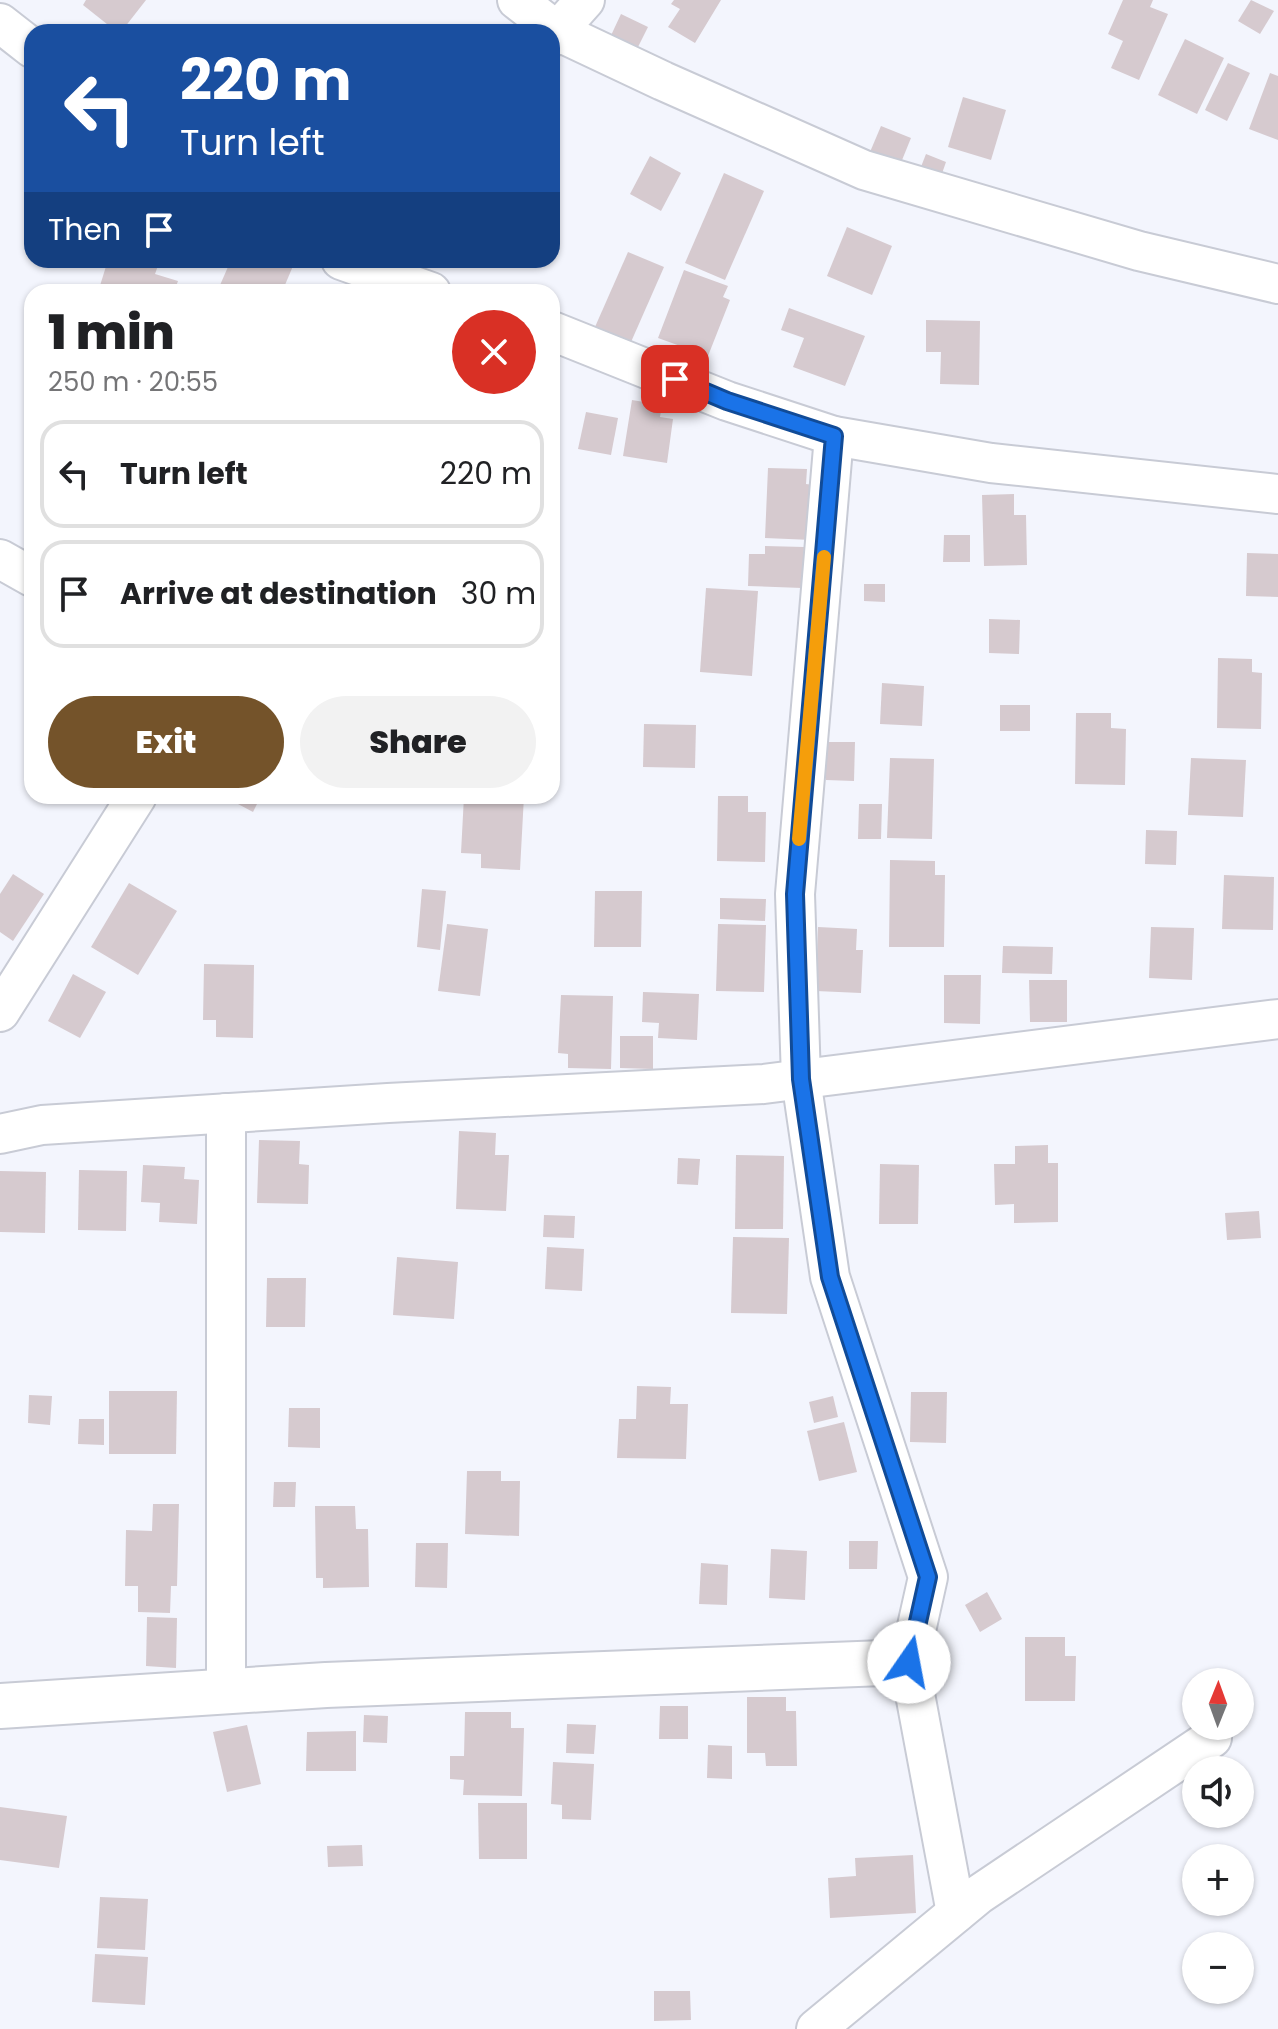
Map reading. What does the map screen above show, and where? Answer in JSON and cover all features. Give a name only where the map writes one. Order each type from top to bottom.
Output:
[{"type":"street","points":[[517,0],[544,24]]},
{"type":"street","points":[[560,28],[585,0]]},
{"type":"street","points":[[0,23],[24,42]]},
{"type":"street","points":[[560,36],[864,170],[1139,251],[1278,284]]},
{"type":"street","points":[[376,275],[405,284]]},
{"type":"street","points":[[560,334],[727,401],[834,436],[991,463],[1278,494]]},
{"type":"street","points":[[834,436],[795,894],[801,1079],[830,1277],[928,1577],[909,1662],[956,1913]]},
{"type":"street","points":[[0,559],[24,572]]},
{"type":"street","points":[[0,1012],[132,804]]},
{"type":"street","points":[[0,1134],[42,1125],[764,1084],[1278,1019]]},
{"type":"street","points":[[226,1113],[226,1691]]},
{"type":"street","points":[[0,1706],[341,1684],[909,1662]]},
{"type":"street","points":[[816,2029],[978,1895],[1209,1740]]},
{"type":"building","points":[[86,0],[146,0],[127,24],[107,24],[83,5]]},
{"type":"building","points":[[674,0],[721,0],[695,43],[668,27],[680,9],[671,4]]},
{"type":"building","points":[[1123,0],[1153,0],[1150,7],[1168,14],[1139,80],[1111,68],[1123,41],[1108,34]]},
{"type":"building","points":[[1251,0],[1274,11],[1260,34],[1238,21]]},
{"type":"building","points":[[621,14],[648,27],[633,57],[607,44]]},
{"type":"building","points":[[1185,39],[1224,58],[1197,114],[1158,95]]},
{"type":"building","points":[[1228,63],[1250,73],[1227,121],[1205,110]]},
{"type":"building","points":[[1270,73],[1278,76],[1278,140],[1249,129]]},
{"type":"building","points":[[963,97],[1006,110],[991,160],[948,147]]},
{"type":"building","points":[[881,126],[911,138],[900,165],[870,152]]},
{"type":"building","points":[[926,154],[946,162],[938,185],[917,177]]},
{"type":"building","points":[[650,156],[681,173],[661,211],[630,194]]},
{"type":"building","points":[[724,173],[764,191],[725,280],[685,263]]},
{"type":"building","points":[[847,227],[892,246],[872,295],[827,276]]},
{"type":"building","points":[[628,252],[664,267],[631,342],[595,327]]},
{"type":"building","points":[[106,268],[157,268],[155,274],[178,281],[177,284],[100,284]]},
{"type":"building","points":[[228,268],[292,268],[285,284],[220,284]]},
{"type":"building","points":[[684,270],[728,286],[723,297],[730,300],[708,356],[658,338]]},
{"type":"building","points":[[789,308],[865,336],[845,386],[793,367],[804,338],[781,330]]},
{"type":"building","points":[[926,320],[980,321],[979,385],[940,384],[941,352],[926,352]]},
{"type":"building","points":[[632,400],[662,405],[660,417],[673,419],[667,463],[623,456]]},
{"type":"building","points":[[586,412],[618,418],[611,455],[578,449]]},
{"type":"building","points":[[768,468],[807,469],[806,484],[814,485],[812,540],[765,538]]},
{"type":"building","points":[[1014,494],[1014,515],[1026,515],[1027,565],[984,566],[982,495]]},
{"type":"building","points":[[944,535],[970,535],[970,562],[943,562]]},
{"type":"building","points":[[765,546],[804,547],[802,588],[748,586],[749,554],[765,554]]},
{"type":"building","points":[[1247,553],[1278,554],[1278,597],[1246,596]]},
{"type":"building","points":[[864,584],[885,584],[885,602],[864,601]]},
{"type":"building","points":[[706,588],[758,591],[752,676],[700,672]]},
{"type":"building","points":[[989,619],[1020,620],[1019,654],[989,653]]},
{"type":"building","points":[[1218,658],[1252,659],[1252,672],[1262,673],[1261,729],[1217,728]]},
{"type":"building","points":[[882,683],[924,686],[922,726],[880,724]]},
{"type":"building","points":[[1000,705],[1030,705],[1030,731],[1000,731]]},
{"type":"building","points":[[1076,713],[1111,713],[1111,728],[1126,729],[1125,785],[1075,784]]},
{"type":"building","points":[[644,724],[696,725],[695,768],[643,767]]},
{"type":"building","points":[[826,742],[855,742],[854,781],[826,780]]},
{"type":"building","points":[[890,758],[934,759],[932,839],[887,838]]},
{"type":"building","points":[[1191,758],[1246,760],[1243,817],[1188,815]]},
{"type":"building","points":[[718,796],[748,796],[748,812],[766,812],[765,862],[717,861]]},
{"type":"building","points":[[238,804],[257,804],[253,812]]},
{"type":"building","points":[[464,804],[524,804],[520,870],[481,868],[481,854],[461,853]]},
{"type":"building","points":[[859,804],[882,804],[881,839],[858,839]]},
{"type":"building","points":[[1146,830],[1177,831],[1176,865],[1145,864]]},
{"type":"building","points":[[890,860],[935,861],[935,875],[945,875],[944,947],[889,947]]},
{"type":"building","points":[[13,874],[44,894],[13,941],[0,932],[0,894]]},
{"type":"building","points":[[1224,875],[1274,877],[1273,930],[1222,929]]},
{"type":"building","points":[[129,883],[177,911],[138,975],[91,947]]},
{"type":"building","points":[[422,889],[446,891],[440,950],[417,947]]},
{"type":"building","points":[[595,891],[642,891],[641,947],[594,947]]},
{"type":"building","points":[[720,898],[766,899],[765,921],[720,919]]},
{"type":"building","points":[[447,924],[488,929],[480,996],[438,991]]},
{"type":"building","points":[[718,924],[766,925],[764,992],[716,991]]},
{"type":"building","points":[[818,927],[857,929],[856,950],[863,950],[861,993],[816,991]]},
{"type":"building","points":[[1151,927],[1194,928],[1192,980],[1149,978]]},
{"type":"building","points":[[1003,946],[1053,947],[1052,974],[1002,973]]},
{"type":"building","points":[[204,964],[254,965],[253,1038],[216,1037],[216,1020],[203,1020]]},
{"type":"building","points":[[73,974],[106,992],[80,1038],[48,1021]]},
{"type":"building","points":[[944,975],[981,975],[980,1024],[944,1023]]},
{"type":"building","points":[[1029,980],[1067,980],[1067,1022],[1030,1022]]},
{"type":"building","points":[[643,992],[699,994],[697,1040],[658,1038],[659,1023],[642,1022]]},
{"type":"building","points":[[561,995],[613,996],[611,1069],[568,1068],[568,1054],[558,1053]]},
{"type":"building","points":[[620,1036],[653,1036],[653,1069],[620,1068]]},
{"type":"building","points":[[459,1131],[496,1133],[495,1155],[509,1155],[506,1211],[456,1209]]},
{"type":"building","points":[[259,1140],[300,1141],[299,1164],[309,1165],[308,1204],[257,1203]]},
{"type":"building","points":[[1048,1145],[1048,1163],[1058,1163],[1058,1222],[1014,1223],[1014,1204],[995,1205],[994,1164],[1015,1164],[1015,1146]]},
{"type":"building","points":[[736,1155],[784,1156],[783,1229],[735,1229]]},
{"type":"building","points":[[678,1158],[700,1159],[698,1185],[677,1184]]},
{"type":"building","points":[[880,1164],[919,1165],[918,1224],[879,1224]]},
{"type":"building","points":[[143,1165],[185,1167],[184,1179],[199,1180],[197,1224],[159,1222],[160,1203],[141,1202]]},
{"type":"building","points":[[79,1170],[127,1171],[126,1231],[78,1230]]},
{"type":"building","points":[[0,1171],[46,1172],[45,1233],[0,1232]]},
{"type":"building","points":[[1259,1211],[1261,1238],[1227,1240],[1225,1213]]},
{"type":"building","points":[[544,1215],[575,1216],[574,1238],[543,1237]]},
{"type":"building","points":[[733,1237],[789,1238],[787,1314],[731,1313]]},
{"type":"building","points":[[547,1247],[584,1249],[582,1291],[545,1289]]},
{"type":"building","points":[[397,1257],[458,1262],[454,1319],[393,1315]]},
{"type":"building","points":[[267,1278],[306,1278],[305,1327],[266,1327]]},
{"type":"building","points":[[637,1386],[671,1387],[670,1404],[688,1404],[686,1459],[617,1458],[619,1419],[636,1419]]},
{"type":"building","points":[[109,1391],[177,1391],[176,1454],[109,1454]]},
{"type":"building","points":[[911,1392],[947,1392],[946,1443],[910,1442]]},
{"type":"building","points":[[29,1395],[52,1396],[50,1425],[28,1423]]},
{"type":"building","points":[[833,1396],[838,1417],[814,1423],[809,1402]]},
{"type":"building","points":[[289,1408],[320,1408],[320,1448],[288,1447]]},
{"type":"building","points":[[79,1419],[104,1419],[104,1445],[78,1444]]},
{"type":"building","points":[[844,1422],[857,1472],[819,1481],[807,1431]]},
{"type":"building","points":[[467,1471],[501,1471],[501,1481],[520,1481],[519,1536],[465,1534]]},
{"type":"building","points":[[274,1482],[296,1482],[295,1507],[273,1507]]},
{"type":"building","points":[[153,1504],[179,1504],[177,1586],[171,1586],[170,1613],[138,1612],[138,1586],[125,1586],[126,1530],[152,1531]]},
{"type":"building","points":[[315,1506],[355,1506],[356,1529],[368,1529],[369,1587],[323,1588],[323,1578],[316,1578]]},
{"type":"building","points":[[849,1541],[878,1541],[877,1569],[849,1569]]},
{"type":"building","points":[[416,1543],[448,1543],[447,1588],[415,1587]]},
{"type":"building","points":[[771,1549],[807,1551],[805,1600],[769,1598]]},
{"type":"building","points":[[701,1563],[728,1565],[727,1605],[699,1604]]},
{"type":"building","points":[[987,1592],[1002,1619],[980,1632],[965,1605]]},
{"type":"building","points":[[147,1617],[177,1618],[176,1668],[146,1666]]},
{"type":"building","points":[[1025,1637],[1065,1637],[1065,1656],[1076,1656],[1075,1701],[1025,1701]]},
{"type":"building","points":[[747,1697],[786,1697],[786,1711],[796,1711],[797,1766],[766,1766],[765,1753],[747,1753]]},
{"type":"building","points":[[660,1706],[688,1706],[688,1739],[659,1739]]},
{"type":"building","points":[[465,1712],[511,1712],[511,1728],[524,1728],[522,1796],[463,1795],[464,1780],[450,1779],[450,1756],[464,1756]]},
{"type":"building","points":[[364,1715],[388,1716],[387,1743],[363,1742]]},
{"type":"building","points":[[567,1724],[596,1725],[594,1754],[566,1753]]},
{"type":"building","points":[[247,1725],[261,1784],[227,1792],[213,1732]]},
{"type":"building","points":[[356,1731],[356,1771],[306,1771],[307,1732]]},
{"type":"building","points":[[708,1745],[732,1746],[732,1779],[707,1778]]},
{"type":"building","points":[[553,1762],[594,1764],[591,1820],[562,1819],[562,1805],[551,1804]]},
{"type":"building","points":[[478,1803],[527,1803],[527,1859],[479,1859]]},
{"type":"building","points":[[0,1807],[67,1816],[59,1868],[0,1860]]},
{"type":"building","points":[[362,1845],[363,1866],[328,1867],[327,1846]]},
{"type":"building","points":[[913,1855],[916,1913],[830,1918],[828,1878],[856,1876],[855,1858]]},
{"type":"building","points":[[100,1897],[148,1899],[145,1950],[97,1948]]},
{"type":"building","points":[[95,1954],[148,1957],[145,2005],[92,2002]]},
{"type":"building","points":[[654,1991],[690,1991],[691,2020],[654,2021]]},
{"type":"slow traffic","points":[[799,839],[824,557]]},
{"type":"route","points":[[675,379],[727,401],[834,436],[795,894],[801,1079],[830,1277],[928,1577],[909,1662]]}]
